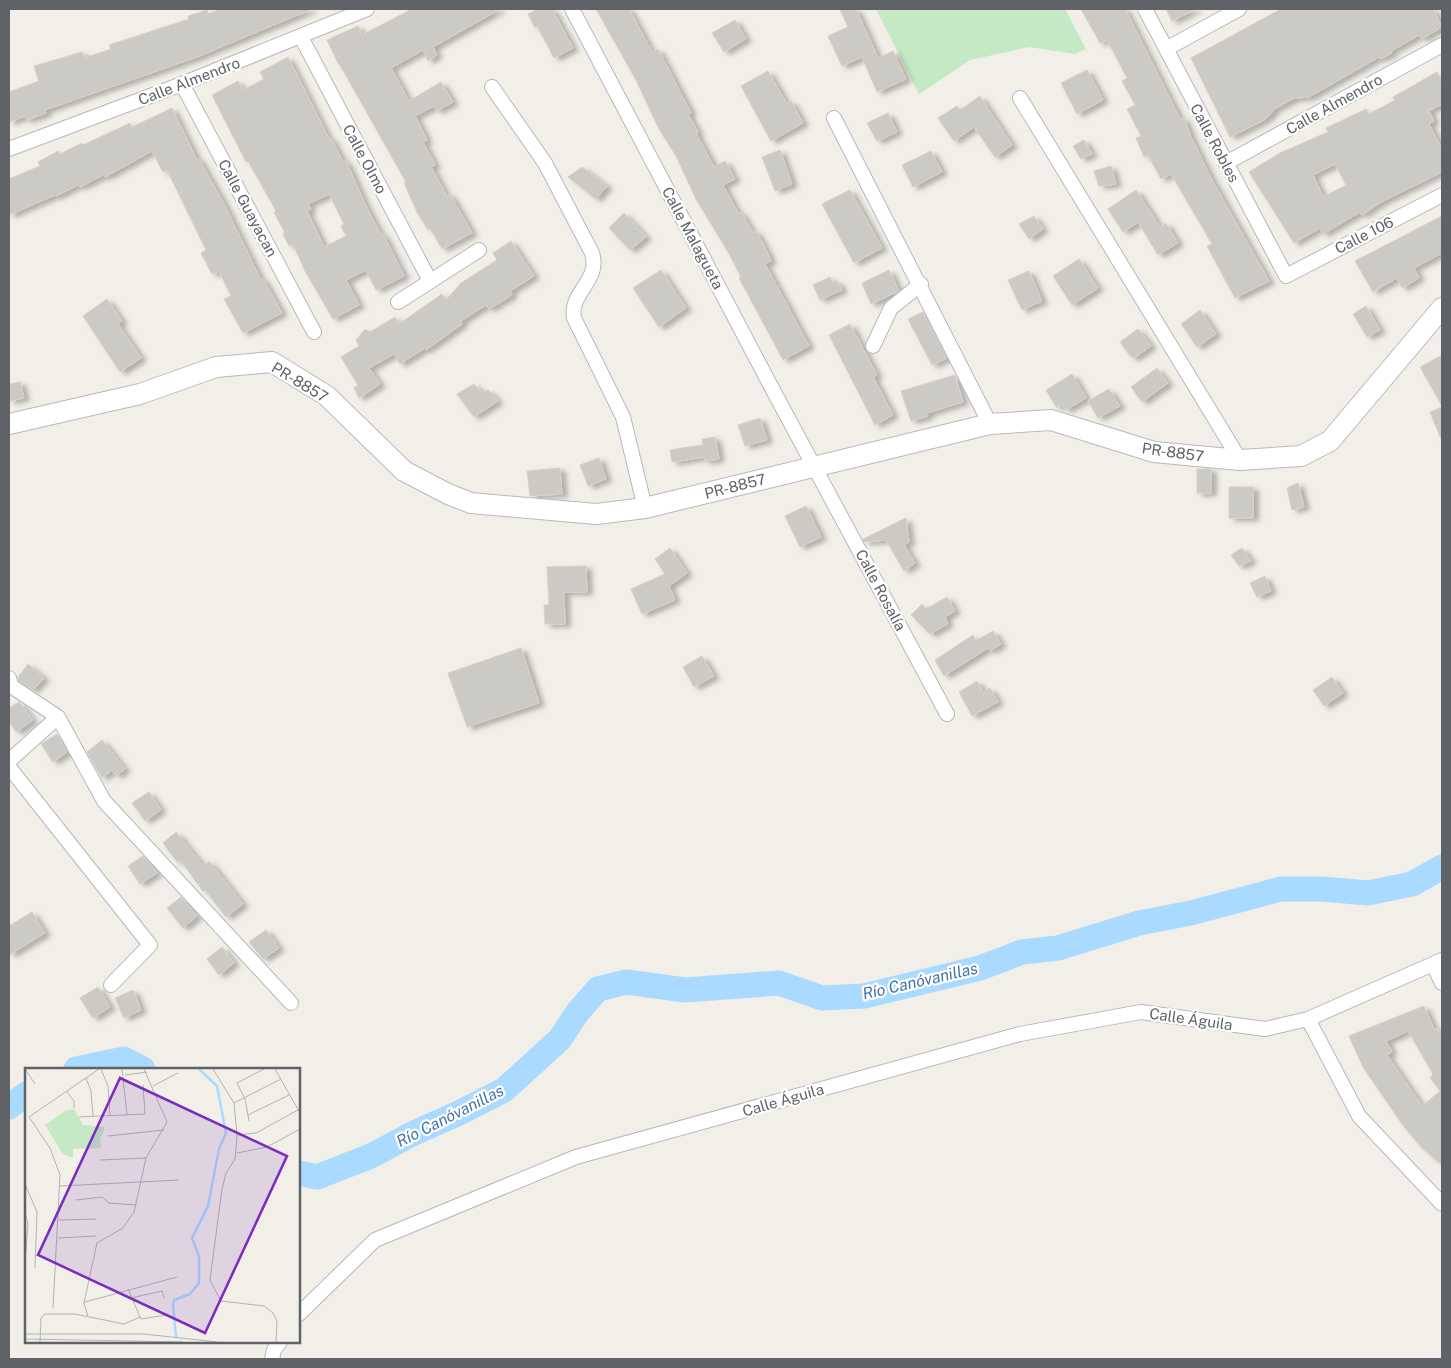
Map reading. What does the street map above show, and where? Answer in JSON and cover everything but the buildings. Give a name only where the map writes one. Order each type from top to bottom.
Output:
[{"type":"street","name":"Calle Almendro","points":[[9,149],[182,84],[367,9]]},
{"type":"street","name":"Calle Malagueta","points":[[572,9],[814,467]]},
{"type":"street","name":"Calle Robles","points":[[1146,9],[1286,276]]},
{"type":"street","points":[[1166,49],[1240,9]]},
{"type":"street","name":"Calle Olmo","points":[[301,37],[430,281]]},
{"type":"street","name":"Calle Almendro","points":[[1226,163],[1442,45]]},
{"type":"street","name":"Calle Guayacan","points":[[182,84],[314,332]]},
{"type":"street","points":[[492,87],[545,162],[592,253],[595,263],[594,272],[575,302],[573,308],[574,318],[623,417],[645,508]]},
{"type":"street","points":[[1020,98],[1240,460]]},
{"type":"street","points":[[834,118],[921,284],[990,424]]},
{"type":"street","name":"Calle 106","points":[[1286,276],[1442,195]]},
{"type":"street","points":[[398,302],[479,250]]},
{"type":"street","points":[[873,346],[891,308],[921,284]]},
{"type":"street","name":"PR-8857","points":[[9,424],[140,394],[216,367],[272,362],[327,396],[404,471],[448,494],[471,503],[596,514],[645,508],[990,424],[1052,420],[1154,452],[1240,460],[1301,456],[1330,441],[1442,308]]},
{"type":"street","name":"Calle Rosalía","points":[[814,467],[947,714]]},
{"type":"street","points":[[9,678],[10,686],[58,717],[104,801],[291,1003]]},
{"type":"street","points":[[9,761],[58,717]]},
{"type":"street","points":[[9,766],[150,945],[111,986]]},
{"type":"street","points":[[1437,962],[1442,983]]},
{"type":"street","name":"Calle Águila","points":[[300,1313],[375,1240],[576,1158],[1020,1034],[1141,1012],[1266,1028],[1308,1019],[1437,962]]},
{"type":"street","points":[[1308,1019],[1359,1116],[1442,1204]]},
{"type":"street","points":[[272,1359],[274,1350],[279,1343]]},
{"type":"green space","points":[[876,9],[1065,9],[1086,49],[1075,54],[1029,47],[970,60],[919,94]]},
{"type":"waterway","name":"Río Canóvanillas","points":[[300,1173],[317,1177],[371,1156],[504,1090],[560,1039],[577,1013],[598,989],[626,982],[685,990],[779,983],[822,998],[864,996],[980,968],[1022,952],[1058,948],[1139,923],[1191,913],[1281,889],[1322,889],[1368,893],[1412,884],[1442,867]]},
{"type":"waterway","name":"Río Canóvanillas","points":[[81,1068],[124,1059],[141,1068]]},
{"type":"waterway","name":"Río Canóvanillas","points":[[9,1107],[25,1095]]}]
